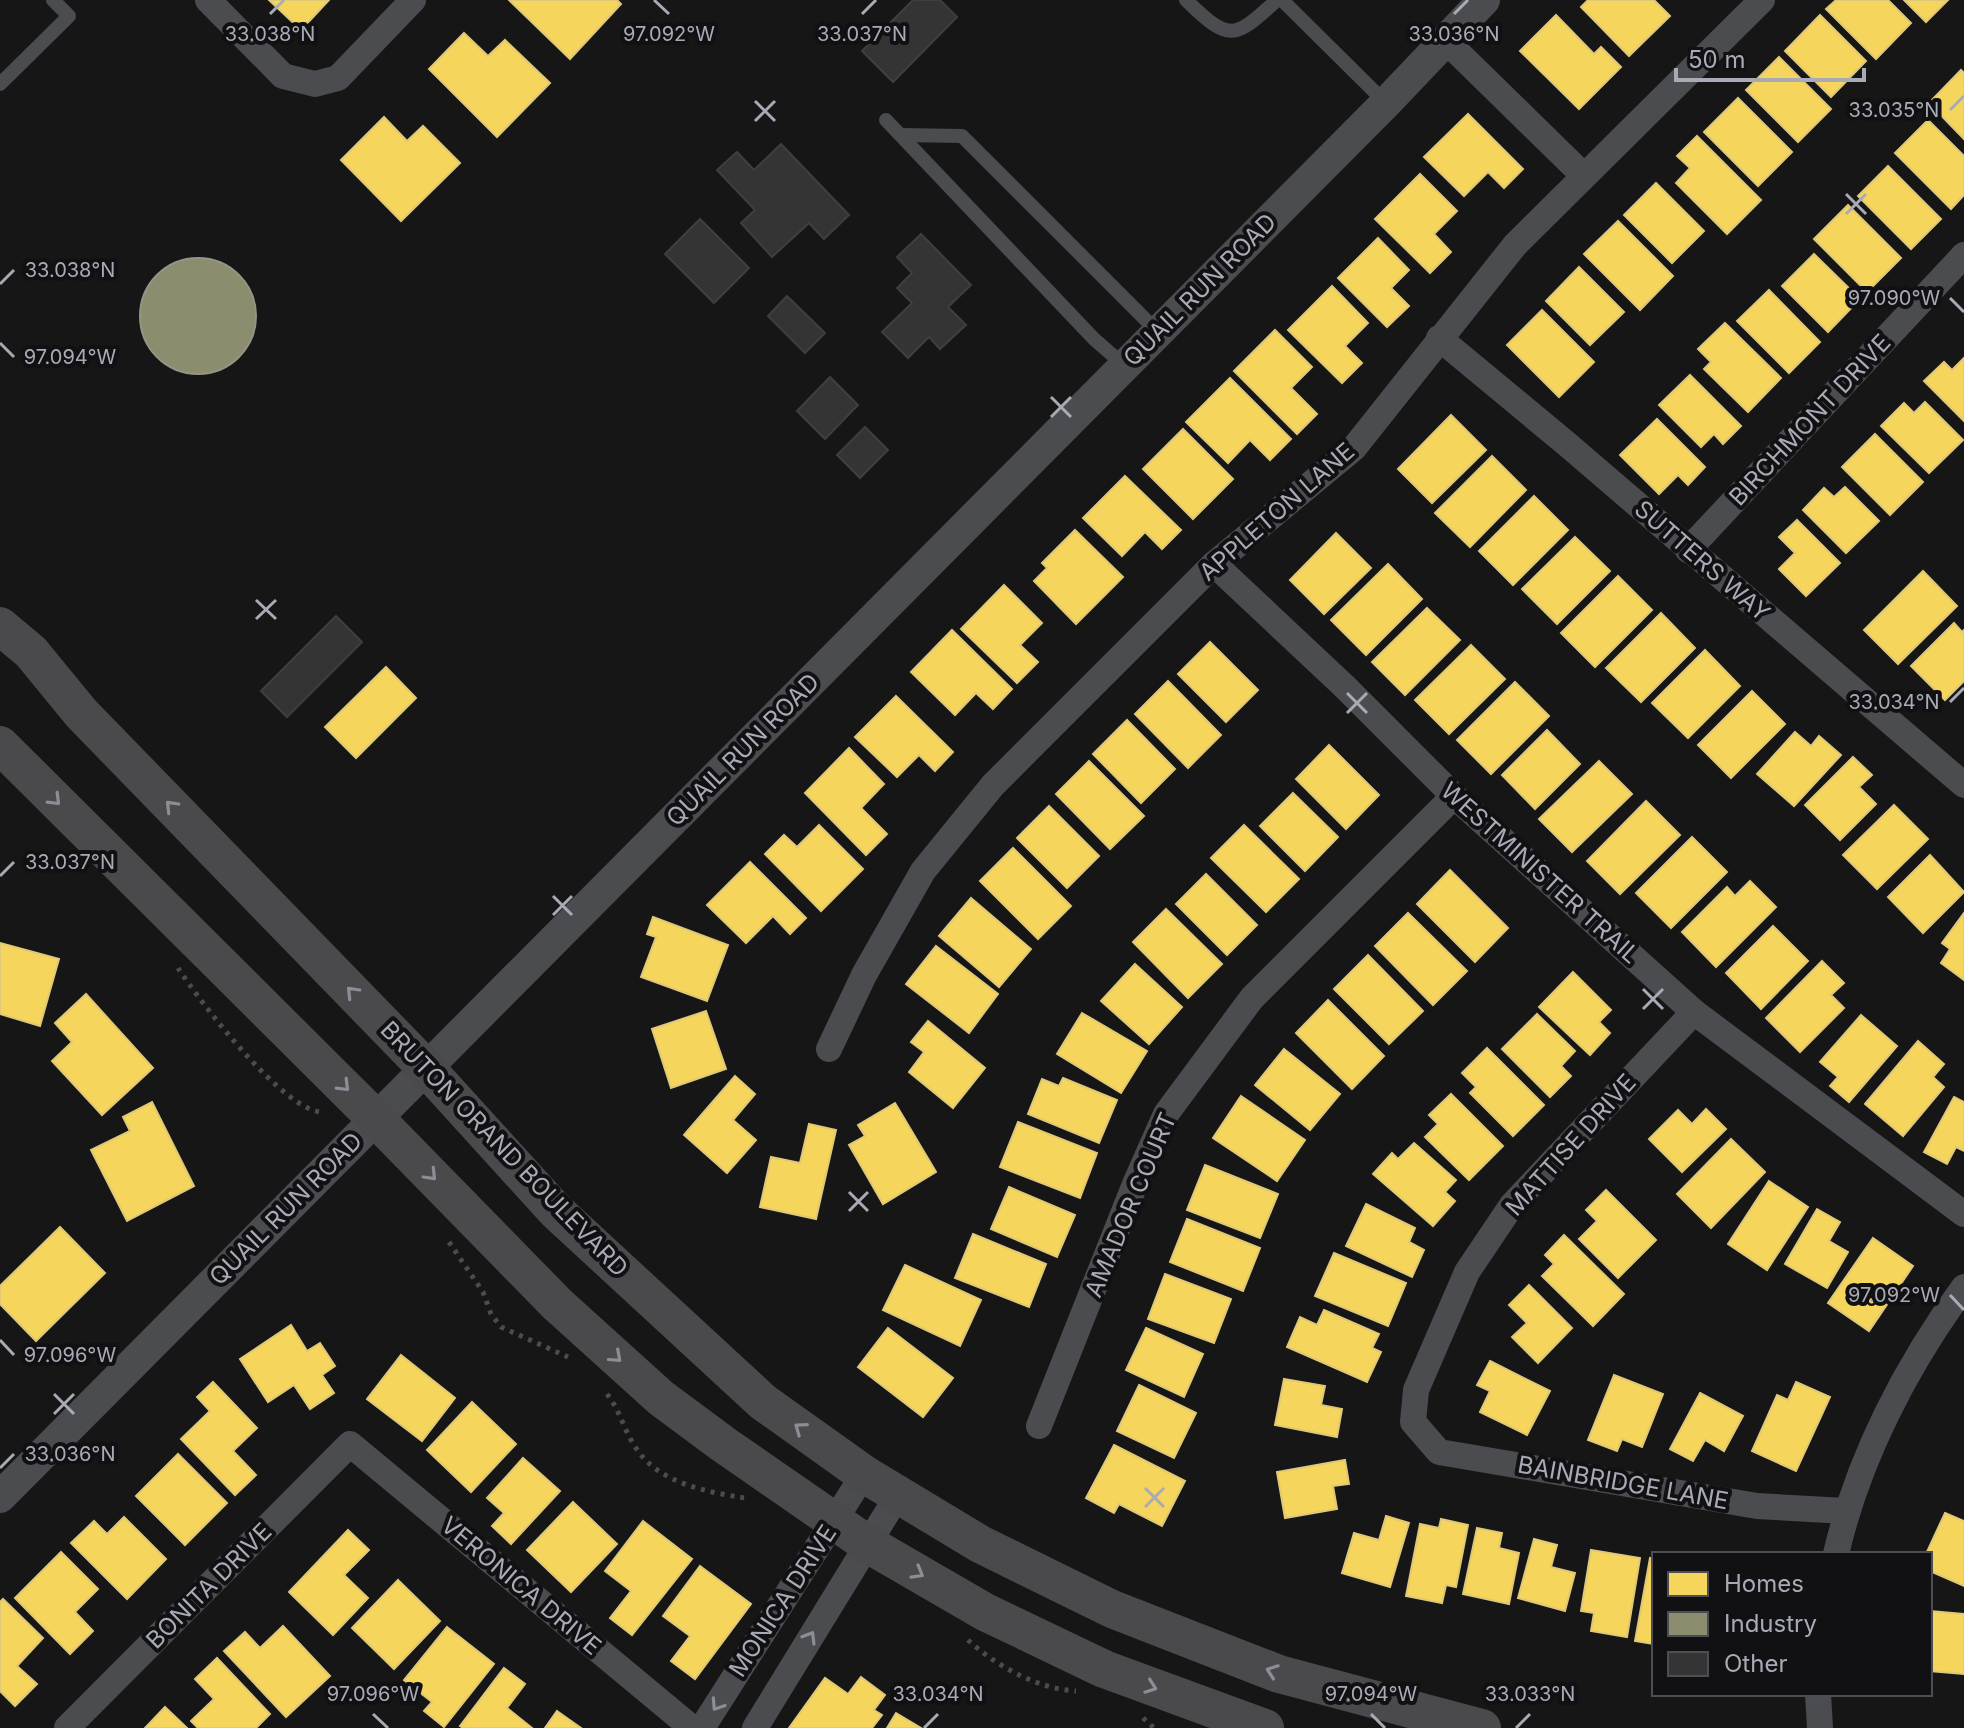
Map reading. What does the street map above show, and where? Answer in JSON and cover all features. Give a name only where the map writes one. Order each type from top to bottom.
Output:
[{"type":"main road","name":"BRUTON ORAND BOULEVARD","points":[[0,626],[31,652],[81,713],[426,1068],[556,1211],[763,1402],[864,1474],[980,1544],[1112,1609],[1279,1674],[1482,1728]]},
{"type":"main road","points":[[0,745],[557,1304],[661,1398],[866,1543],[985,1612],[1104,1669],[1265,1728]]},
{"type":"street","points":[[208,0],[283,76],[315,84],[338,78],[413,0]]},
{"type":"street","name":"QUAIL RUN ROAD","points":[[0,1497],[1386,103],[1484,0]]},
{"type":"street","name":"APPLETON LANE","points":[[829,1049],[864,975],[923,871],[993,785],[1214,564],[1354,448],[1515,245],[1762,0]]},
{"type":"street","points":[[1445,40],[1583,175]]},
{"type":"street","name":"BIRCHMONT DRIVE","points":[[1688,550],[1960,267]]},
{"type":"street","name":"SUTTERS WAY","points":[[1439,338],[1964,785]]},
{"type":"street","name":"WESTMINISTER TRAIL","points":[[1214,564],[1344,686],[1454,796],[1694,1012],[1964,1214]]},
{"type":"street","name":"AMADOR COURT","points":[[1039,1426],[1166,1114],[1252,998],[1454,796]]},
{"type":"street","name":"MATTISE DRIVE","points":[[1413,1422],[1416,1390],[1467,1272],[1512,1205],[1694,1012]]},
{"type":"street","points":[[1836,1552],[1846,1511],[1886,1418],[1935,1327],[1964,1287]]},
{"type":"street","name":"BAINBRIDGE LANE","points":[[1413,1422],[1439,1452],[1757,1506],[1846,1511]]},
{"type":"street","name":"BONITA DRIVE","points":[[67,1728],[350,1444]]},
{"type":"street","name":"VERONICA DRIVE","points":[[350,1444],[692,1728]]},
{"type":"street","name":"MONICA DRIVE","points":[[702,1728],[864,1474]]},
{"type":"street","name":"MONICA DRIVE","points":[[755,1728],[898,1495]]},
{"type":"street","points":[[1818,1696],[1820,1728]]},
{"type":"lane","points":[[0,84],[69,16],[53,0]]},
{"type":"lane","points":[[1186,0],[1211,23],[1227,31],[1245,29],[1279,0],[1386,103]]},
{"type":"lane","points":[[886,120],[1094,339],[1125,366]]},
{"type":"lane","points":[[901,135],[962,136],[1158,332]]},
{"type":"building: Homes","points":[[269,0],[329,0],[301,30]]},
{"type":"building: Homes","points":[[509,0],[617,0],[621,4],[570,59]]},
{"type":"building: Homes","points":[[1588,0],[1654,0],[1670,16],[1629,56],[1581,7]]},
{"type":"building: Homes","points":[[1836,0],[1888,0],[1911,23],[1876,59],[1826,9]]},
{"type":"building: Homes","points":[[1904,0],[1948,0],[1926,22]]},
{"type":"building: Homes","points":[[1556,15],[1594,54],[1601,47],[1621,67],[1579,109],[1520,51]]},
{"type":"building: Homes","points":[[1820,15],[1866,61],[1831,97],[1785,51]]},
{"type":"building: Homes","points":[[464,33],[488,56],[505,40],[550,83],[497,137],[429,69]]},
{"type":"building: Homes","points":[[1779,57],[1831,109],[1798,142],[1746,90]]},
{"type":"building: Homes","points":[[1961,70],[1964,73],[1964,139],[1929,103]]},
{"type":"building: Homes","points":[[1738,98],[1792,152],[1758,186],[1704,132]]},
{"type":"building: Homes","points":[[1468,114],[1523,169],[1504,188],[1488,172],[1464,196],[1424,157]]},
{"type":"building: Homes","points":[[384,117],[407,141],[423,126],[460,163],[401,221],[341,160]]},
{"type":"building: Homes","points":[[1928,120],[1964,156],[1964,195],[1951,209],[1895,153]]},
{"type":"building: Homes","points":[[1697,136],[1761,200],[1727,234],[1676,183],[1690,168],[1677,156]]},
{"type":"building: Homes","points":[[1888,166],[1941,219],[1911,249],[1858,196]]},
{"type":"building: Homes","points":[[1420,174],[1457,211],[1434,234],[1451,252],[1430,273],[1375,219]]},
{"type":"building: Homes","points":[[1656,183],[1704,231],[1672,263],[1624,215]]},
{"type":"building: Homes","points":[[1848,205],[1901,258],[1867,292],[1814,239]]},
{"type":"building: Homes","points":[[1618,221],[1673,276],[1640,310],[1584,254]]},
{"type":"building: Homes","points":[[1378,238],[1409,270],[1391,288],[1409,306],[1387,327],[1338,278]]},
{"type":"building: Homes","points":[[1814,254],[1860,299],[1828,332],[1782,286]]},
{"type":"building: Homes","points":[[1579,267],[1624,312],[1590,345],[1546,301]]},
{"type":"building: Homes","points":[[1332,286],[1368,323],[1345,346],[1362,363],[1342,383],[1288,330]]},
{"type":"building: Homes","points":[[1769,290],[1820,342],[1789,373],[1737,321]]},
{"type":"building: Homes","points":[[1542,310],[1594,362],[1559,397],[1507,345]]},
{"type":"building: Homes","points":[[1725,323],[1781,378],[1748,412],[1704,369],[1711,362],[1698,349]]},
{"type":"building: Homes","points":[[1275,330],[1312,367],[1291,388],[1317,414],[1297,434],[1234,371]]},
{"type":"building: Homes","points":[[1964,358],[1964,421],[1924,381],[1944,362],[1952,370]]},
{"type":"building: Homes","points":[[1690,375],[1741,426],[1723,444],[1714,434],[1701,447],[1659,405]]},
{"type":"building: Homes","points":[[1230,378],[1291,439],[1270,460],[1250,440],[1228,463],[1186,422]]},
{"type":"building: Homes","points":[[1925,402],[1963,440],[1929,473],[1881,426],[1904,403],[1914,413]]},
{"type":"building: Homes","points":[[1451,415],[1486,450],[1432,503],[1398,469]]},
{"type":"building: Homes","points":[[1657,419],[1705,467],[1688,485],[1678,475],[1659,494],[1620,455]]},
{"type":"building: Homes","points":[[1183,429],[1233,479],[1193,519],[1143,469]]},
{"type":"building: Homes","points":[[1875,434],[1923,482],[1890,515],[1842,467]]},
{"type":"building: Homes","points":[[1492,456],[1526,490],[1470,547],[1435,513]]},
{"type":"building: Homes","points":[[1125,476],[1181,530],[1162,549],[1145,532],[1122,556],[1083,518]]},
{"type":"building: Homes","points":[[1845,487],[1879,521],[1846,553],[1803,510],[1824,488],[1834,497]]},
{"type":"building: Homes","points":[[1534,496],[1568,530],[1513,585],[1479,551]]},
{"type":"building: Homes","points":[[1797,520],[1840,563],[1806,596],[1779,569],[1795,553],[1779,537]]},
{"type":"building: Homes","points":[[1075,530],[1123,577],[1076,624],[1034,581],[1047,568],[1042,563]]},
{"type":"building: Homes","points":[[1336,533],[1371,568],[1324,614],[1290,580]]},
{"type":"building: Homes","points":[[1575,537],[1610,571],[1557,624],[1522,589]]},
{"type":"building: Homes","points":[[1388,564],[1422,599],[1366,655],[1331,620]]},
{"type":"building: Homes","points":[[1923,571],[1957,606],[1898,664],[1864,630]]},
{"type":"building: Homes","points":[[1618,576],[1652,610],[1595,667],[1561,633]]},
{"type":"building: Homes","points":[[1004,585],[1042,623],[1020,645],[1038,662],[1017,683],[961,629]]},
{"type":"building: Homes","points":[[1427,608],[1460,640],[1405,695],[1372,662]]},
{"type":"building: Homes","points":[[1661,613],[1695,648],[1641,702],[1606,668]]},
{"type":"building: Homes","points":[[1954,623],[1962,632],[1964,630],[1964,681],[1945,700],[1911,666]]},
{"type":"building: Homes","points":[[952,630],[1012,689],[993,709],[976,693],[955,715],[911,672]]},
{"type":"building: Homes","points":[[1210,642],[1258,690],[1226,722],[1178,674]]},
{"type":"building: Homes","points":[[1471,645],[1505,679],[1449,734],[1415,700]]},
{"type":"building: Homes","points":[[1705,650],[1740,686],[1688,738],[1652,703]]},
{"type":"building: Homes","points":[[386,667],[416,698],[356,758],[325,727]]},
{"type":"building: Homes","points":[[1168,681],[1221,735],[1188,768],[1135,714]]},
{"type":"building: Homes","points":[[1515,682],[1549,716],[1491,774],[1457,740]]},
{"type":"building: Homes","points":[[1752,691],[1785,724],[1731,778],[1698,745]]},
{"type":"building: Homes","points":[[896,696],[953,752],[935,771],[919,755],[897,777],[855,737]]},
{"type":"building: Homes","points":[[1127,720],[1175,769],[1141,803],[1093,754]]},
{"type":"building: Homes","points":[[1547,730],[1580,764],[1535,809],[1502,775]]},
{"type":"building: Homes","points":[[1795,732],[1811,746],[1819,736],[1841,755],[1794,806],[1757,774]]},
{"type":"building: Homes","points":[[1329,745],[1379,795],[1346,829],[1296,779]]},
{"type":"building: Homes","points":[[849,748],[884,784],[861,808],[887,834],[866,855],[805,793]]},
{"type":"building: Homes","points":[[1853,757],[1872,775],[1859,787],[1876,804],[1840,840],[1805,805]]},
{"type":"building: Homes","points":[[1089,761],[1144,816],[1110,849],[1056,794]]},
{"type":"building: Homes","points":[[1599,761],[1632,794],[1572,852],[1539,819]]},
{"type":"building: Homes","points":[[1293,793],[1338,837],[1305,871],[1260,826]]},
{"type":"building: Homes","points":[[1646,801],[1680,835],[1620,894],[1587,861]]},
{"type":"building: Homes","points":[[1894,805],[1928,839],[1877,889],[1843,855]]},
{"type":"building: Homes","points":[[1049,806],[1099,856],[1067,888],[1017,838]]},
{"type":"building: Homes","points":[[819,825],[863,869],[821,911],[765,854],[784,835],[797,847]]},
{"type":"building: Homes","points":[[1244,825],[1299,879],[1266,912],[1211,858]]},
{"type":"building: Homes","points":[[1692,837],[1727,872],[1671,928],[1636,893]]},
{"type":"building: Homes","points":[[1013,848],[1071,906],[1038,939],[980,881]]},
{"type":"building: Homes","points":[[1930,855],[1964,892],[1923,933],[1888,897]]},
{"type":"building: Homes","points":[[750,862],[806,918],[790,934],[773,916],[746,943],[707,905]]},
{"type":"building: Homes","points":[[1450,870],[1508,928],[1475,962],[1417,904]]},
{"type":"building: Homes","points":[[1206,874],[1257,925],[1227,955],[1176,904]]},
{"type":"building: Homes","points":[[1750,881],[1776,907],[1716,967],[1682,932],[1727,887],[1735,896]]},
{"type":"building: Homes","points":[[971,898],[1031,949],[999,987],[939,936]]},
{"type":"building: Homes","points":[[1166,909],[1222,964],[1188,998],[1133,942]]},
{"type":"building: Homes","points":[[1408,913],[1467,971],[1433,1005],[1375,946]]},
{"type":"building: Homes","points":[[1964,913],[1964,980],[1941,963],[1950,949],[1942,943]]},
{"type":"building: Homes","points":[[653,917],[728,945],[707,1001],[641,977],[656,937],[647,934]]},
{"type":"building: Homes","points":[[1773,926],[1808,961],[1761,1009],[1726,973]]},
{"type":"building: Homes","points":[[0,943],[59,959],[40,1026],[0,1014]]},
{"type":"building: Homes","points":[[936,946],[998,994],[969,1033],[906,984]]},
{"type":"building: Homes","points":[[1368,955],[1423,1011],[1389,1044],[1334,989]]},
{"type":"building: Homes","points":[[1822,961],[1844,983],[1831,995],[1844,1008],[1800,1052],[1766,1018]]},
{"type":"building: Homes","points":[[1135,964],[1182,1007],[1149,1044],[1101,1001]]},
{"type":"building: Homes","points":[[1573,972],[1611,1010],[1599,1022],[1610,1033],[1590,1055],[1539,1007]]},
{"type":"building: Homes","points":[[86,994],[153,1068],[102,1115],[52,1061],[72,1042],[55,1023]]},
{"type":"building: Homes","points":[[1328,1000],[1384,1056],[1352,1089],[1296,1033]]},
{"type":"building: Homes","points":[[706,1011],[726,1069],[671,1088],[652,1029]]},
{"type":"building: Homes","points":[[1082,1013],[1147,1051],[1121,1093],[1057,1054]]},
{"type":"building: Homes","points":[[1537,1014],[1575,1051],[1561,1066],[1571,1076],[1550,1097],[1502,1049]]},
{"type":"building: Homes","points":[[1861,1015],[1897,1046],[1849,1102],[1830,1086],[1838,1077],[1820,1062]]},
{"type":"building: Homes","points":[[928,1021],[985,1068],[953,1108],[909,1072],[924,1052],[911,1042]]},
{"type":"building: Homes","points":[[1918,1041],[1944,1064],[1933,1077],[1944,1087],[1903,1136],[1865,1104]]},
{"type":"building: Homes","points":[[1487,1048],[1544,1105],[1513,1136],[1470,1093],[1476,1087],[1462,1073]]},
{"type":"building: Homes","points":[[1284,1049],[1340,1094],[1310,1130],[1255,1085]]},
{"type":"building: Homes","points":[[735,1076],[755,1094],[733,1120],[756,1140],[727,1173],[684,1135]]},
{"type":"building: Homes","points":[[1063,1078],[1117,1100],[1099,1143],[1028,1114],[1042,1079],[1059,1086]]},
{"type":"building: Homes","points":[[1451,1094],[1503,1146],[1469,1180],[1425,1137],[1438,1124],[1429,1115]]},
{"type":"building: Homes","points":[[1241,1096],[1305,1140],[1277,1181],[1213,1138]]},
{"type":"building: Homes","points":[[1954,1097],[1964,1102],[1964,1151],[1956,1147],[1947,1164],[1924,1152]]},
{"type":"building: Homes","points":[[152,1102],[194,1186],[127,1221],[91,1150],[130,1131],[123,1117]]},
{"type":"building: Homes","points":[[895,1103],[936,1172],[883,1204],[849,1145],[865,1136],[858,1125]]},
{"type":"building: Homes","points":[[1706,1109],[1726,1129],[1682,1172],[1649,1139],[1678,1110],[1692,1124]]},
{"type":"building: Homes","points":[[1018,1122],[1097,1153],[1080,1198],[1000,1167]]},
{"type":"building: Homes","points":[[809,1124],[836,1130],[816,1219],[760,1207],[771,1157],[800,1163]]},
{"type":"building: Homes","points":[[1731,1139],[1765,1172],[1711,1228],[1677,1194]]},
{"type":"building: Homes","points":[[1414,1143],[1456,1180],[1445,1192],[1455,1201],[1433,1226],[1373,1174],[1392,1153],[1398,1159]]},
{"type":"building: Homes","points":[[1205,1165],[1278,1194],[1260,1238],[1187,1210]]},
{"type":"building: Homes","points":[[1769,1181],[1808,1207],[1767,1270],[1728,1244]]},
{"type":"building: Homes","points":[[1009,1187],[1075,1215],[1057,1257],[991,1229]]},
{"type":"building: Homes","points":[[1606,1190],[1656,1240],[1618,1278],[1579,1239],[1597,1221],[1586,1210]]},
{"type":"building: Homes","points":[[1366,1204],[1415,1228],[1409,1242],[1424,1250],[1412,1277],[1346,1246]]},
{"type":"building: Homes","points":[[1817,1209],[1840,1222],[1829,1241],[1848,1252],[1827,1288],[1785,1264]]},
{"type":"building: Homes","points":[[1187,1219],[1260,1248],[1243,1291],[1170,1262]]},
{"type":"building: Homes","points":[[60,1227],[105,1273],[36,1341],[0,1304],[0,1286]]},
{"type":"building: Homes","points":[[973,1234],[1046,1264],[1029,1307],[955,1278]]},
{"type":"building: Homes","points":[[1564,1235],[1624,1294],[1593,1326],[1542,1276],[1554,1264],[1545,1255]]},
{"type":"building: Homes","points":[[1873,1238],[1913,1266],[1869,1331],[1828,1303]]},
{"type":"building: Homes","points":[[1334,1253],[1406,1283],[1388,1326],[1315,1296]]},
{"type":"building: Homes","points":[[905,1265],[981,1300],[960,1346],[883,1310]]},
{"type":"building: Homes","points":[[1165,1274],[1231,1299],[1214,1343],[1148,1319]]},
{"type":"building: Homes","points":[[1529,1285],[1572,1328],[1538,1363],[1512,1337],[1527,1323],[1509,1305]]},
{"type":"building: Homes","points":[[1324,1310],[1379,1334],[1372,1348],[1381,1352],[1367,1382],[1287,1347],[1300,1317],[1317,1325]]},
{"type":"building: Homes","points":[[291,1325],[307,1351],[320,1343],[335,1366],[322,1375],[334,1393],[310,1409],[294,1385],[268,1402],[240,1359]]},
{"type":"building: Homes","points":[[888,1328],[953,1378],[923,1417],[858,1367]]},
{"type":"building: Homes","points":[[1146,1328],[1203,1354],[1184,1397],[1126,1370]]},
{"type":"building: Homes","points":[[401,1355],[455,1398],[422,1441],[367,1399]]},
{"type":"building: Homes","points":[[1490,1361],[1550,1391],[1527,1435],[1480,1412],[1490,1391],[1477,1385]]},
{"type":"building: Homes","points":[[1614,1375],[1663,1394],[1642,1447],[1622,1439],[1617,1451],[1588,1440]]},
{"type":"building: Homes","points":[[1284,1379],[1325,1386],[1321,1405],[1342,1409],[1337,1437],[1275,1425]]},
{"type":"building: Homes","points":[[213,1382],[257,1428],[233,1451],[256,1475],[235,1495],[181,1439],[210,1411],[197,1397]]},
{"type":"building: Homes","points":[[1796,1382],[1830,1397],[1796,1471],[1752,1451],[1777,1395],[1788,1400]]},
{"type":"building: Homes","points":[[1139,1385],[1196,1413],[1174,1458],[1117,1431]]},
{"type":"building: Homes","points":[[1700,1393],[1743,1416],[1724,1451],[1705,1440],[1693,1461],[1670,1449]]},
{"type":"building: Homes","points":[[472,1402],[516,1444],[471,1492],[427,1450]]},
{"type":"building: Homes","points":[[1114,1445],[1185,1481],[1162,1526],[1119,1504],[1114,1513],[1086,1498]]},
{"type":"building: Homes","points":[[178,1454],[227,1503],[185,1545],[136,1496]]},
{"type":"building: Homes","points":[[523,1458],[560,1491],[511,1544],[492,1526],[504,1513],[487,1498]]},
{"type":"building: Homes","points":[[1345,1460],[1349,1484],[1333,1486],[1337,1509],[1285,1518],[1277,1472]]},
{"type":"building: Homes","points":[[573,1502],[617,1544],[571,1592],[527,1550]]},
{"type":"building: Homes","points":[[1945,1513],[1964,1521],[1964,1586],[1932,1572],[1932,1552],[1927,1552]]},
{"type":"building: Homes","points":[[1386,1516],[1409,1523],[1390,1587],[1342,1573],[1354,1533],[1379,1540]]},
{"type":"building: Homes","points":[[124,1517],[166,1559],[127,1599],[71,1543],[94,1521],[107,1534]]},
{"type":"building: Homes","points":[[1441,1519],[1468,1525],[1456,1587],[1446,1585],[1442,1603],[1406,1596],[1420,1524],[1439,1528]]},
{"type":"building: Homes","points":[[643,1521],[692,1559],[632,1635],[610,1618],[631,1591],[605,1571]]},
{"type":"building: Homes","points":[[1477,1528],[1502,1533],[1499,1548],[1519,1553],[1509,1604],[1463,1594]]},
{"type":"building: Homes","points":[[348,1530],[369,1550],[344,1575],[368,1598],[333,1635],[289,1592]]},
{"type":"building: Homes","points":[[1534,1539],[1557,1545],[1551,1567],[1575,1573],[1565,1611],[1518,1598]]},
{"type":"building: Homes","points":[[1591,1550],[1640,1558],[1627,1637],[1591,1631],[1594,1613],[1581,1611]]},
{"type":"building: Homes","points":[[61,1552],[98,1589],[75,1612],[93,1631],[70,1654],[15,1598]]},
{"type":"building: Homes","points":[[1650,1558],[1652,1644],[1635,1641]]},
{"type":"building: Homes","points":[[700,1566],[751,1604],[695,1679],[671,1661],[690,1636],[663,1616]]},
{"type":"building: Homes","points":[[398,1580],[440,1621],[394,1669],[352,1628]]},
{"type":"building: Homes","points":[[3,1599],[43,1638],[17,1666],[37,1684],[15,1706],[0,1691],[0,1602]]},
{"type":"building: Homes","points":[[1932,1611],[1964,1614],[1964,1674],[1932,1671]]},
{"type":"building: Homes","points":[[283,1626],[330,1676],[286,1717],[224,1651],[245,1632],[260,1648]]},
{"type":"building: Homes","points":[[447,1627],[494,1664],[444,1727],[424,1711],[432,1702],[404,1680]]},
{"type":"building: Homes","points":[[217,1658],[270,1714],[256,1728],[198,1728],[191,1721],[214,1699],[195,1679]]},
{"type":"building: Homes","points":[[504,1668],[525,1684],[507,1708],[532,1728],[460,1726]]},
{"type":"building: Homes","points":[[861,1677],[885,1695],[874,1710],[882,1715],[872,1728],[789,1728],[825,1678],[848,1694]]},
{"type":"building: Homes","points":[[165,1707],[187,1728],[145,1728]]},
{"type":"building: Homes","points":[[557,1711],[581,1728],[545,1728]]},
{"type":"building: Homes","points":[[896,1713],[921,1728],[887,1728]]},
{"type":"building: Industry","points":[[198,258],[220,262],[239,275],[252,294],[256,316],[252,338],[239,357],[220,370],[198,374],[176,370],[157,357],[144,338],[140,316],[144,294],[157,275],[176,262]]},
{"type":"building: Other","points":[[913,0],[940,0],[957,17],[893,82],[862,51]]},
{"type":"building: Other","points":[[781,144],[849,215],[824,239],[809,223],[772,257],[741,223],[755,210],[717,170],[737,152],[754,170]]},
{"type":"building: Other","points":[[700,219],[749,268],[714,303],[665,254]]},
{"type":"building: Other","points":[[921,234],[971,285],[948,307],[966,325],[940,349],[929,337],[908,358],[882,332],[912,303],[897,288],[912,273],[897,257]]},
{"type":"building: Other","points":[[787,296],[825,333],[805,353],[768,316]]},
{"type":"building: Other","points":[[830,377],[858,405],[825,439],[797,411]]},
{"type":"building: Other","points":[[865,427],[888,450],[860,478],[837,455]]},
{"type":"building: Other","points":[[336,616],[362,642],[287,717],[261,691]]}]
